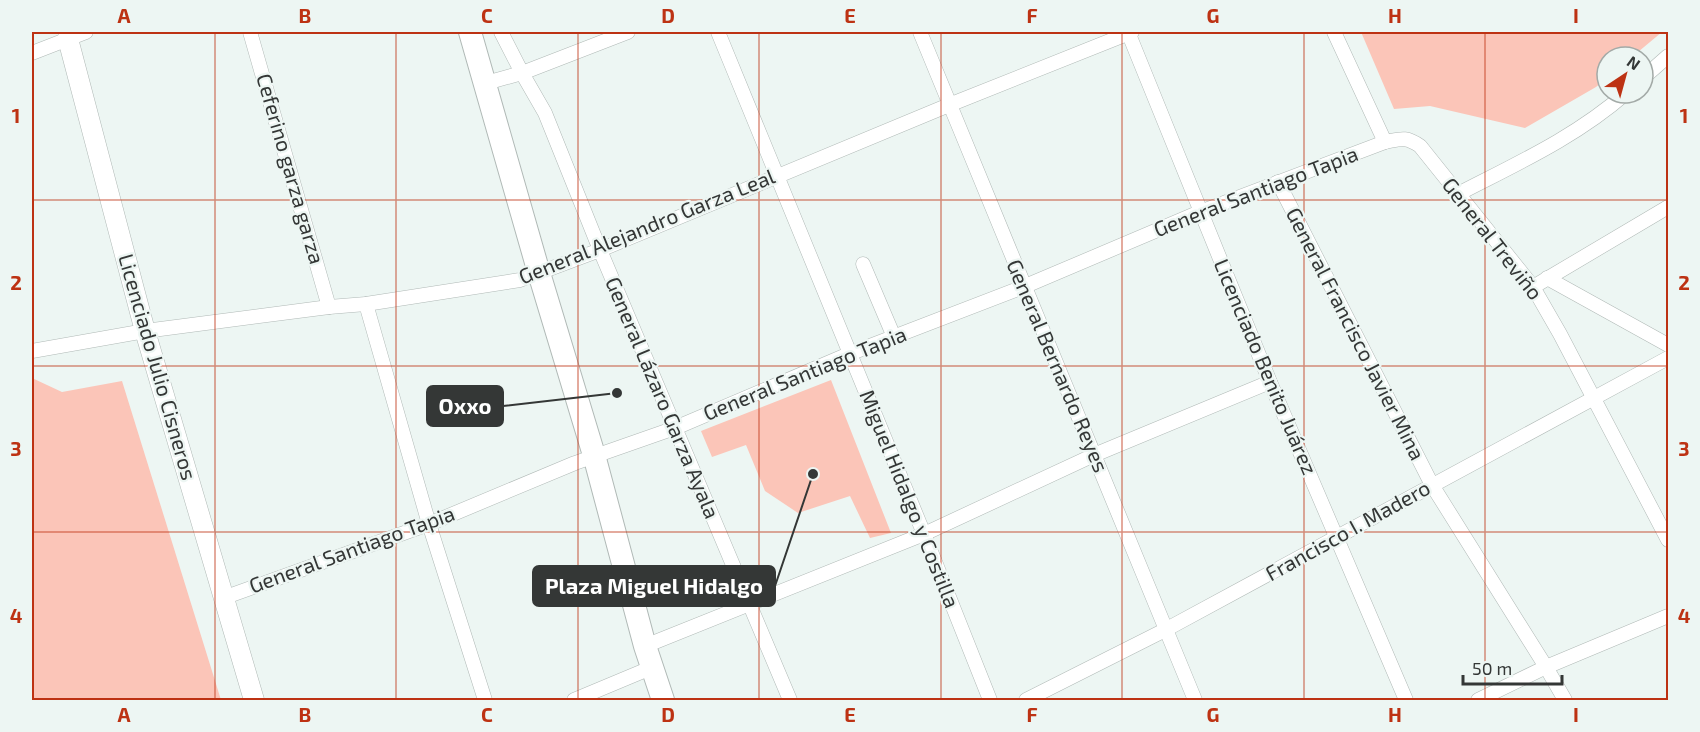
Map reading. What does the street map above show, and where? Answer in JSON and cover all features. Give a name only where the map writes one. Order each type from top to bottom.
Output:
[{"type":"main road","points":[[470,32],[594,455],[645,646],[663,700]]},
{"type":"street","name":"Ceferino garza garza","points":[[250,32],[329,306]]},
{"type":"street","name":"General Lázaro Garza Ayala","points":[[501,32],[545,112],[600,250],[790,700]]},
{"type":"street","points":[[486,83],[522,73],[628,32]]},
{"type":"street","name":"Miguel Hidalgo y Costilla","points":[[718,32],[990,700]]},
{"type":"street","name":"General Bernardo Reyes","points":[[920,32],[1194,700]]},
{"type":"street","name":"General Alejandro Garza Leal","points":[[32,351],[145,330],[329,306],[366,304],[520,280],[600,250],[1130,32]]},
{"type":"street","name":"Licenciado Benito Juárez","points":[[1130,32],[1200,212],[1270,382],[1406,700]]},
{"type":"street","points":[[1334,32],[1384,142]]},
{"type":"street","points":[[32,53],[73,33]]},
{"type":"street","name":"Licenciado Julio Cisneros","points":[[73,33],[145,330],[254,700]]},
{"type":"street","points":[[1655,67],[1668,56]]},
{"type":"street","points":[[1458,194],[1572,134],[1612,105]]},
{"type":"street","name":"General Treviño","points":[[1384,142],[1403,138],[1420,146],[1533,287],[1668,540]]},
{"type":"street","name":"General Santiago Tapia","points":[[223,598],[429,524],[594,455],[675,428],[849,354],[1023,287],[1200,212],[1384,142]]},
{"type":"street","name":"General Francisco Javier Mina","points":[[1278,182],[1432,485],[1565,700]]},
{"type":"street","points":[[1533,287],[1668,207]]},
{"type":"street","points":[[863,264],[894,336]]},
{"type":"street","points":[[1548,278],[1668,345]]},
{"type":"street","points":[[366,304],[429,524],[486,700]]},
{"type":"street","name":"Francisco I. Madero","points":[[1026,700],[1337,539],[1668,358]]},
{"type":"street","points":[[645,646],[924,534],[1094,454],[1270,382]]},
{"type":"street","points":[[1478,700],[1546,667],[1668,616]]},
{"type":"street","points":[[574,700],[653,667]]},
{"type":"shaded area","points":[[1361,32],[1662,32],[1646,45],[1595,45],[1595,88],[1525,128],[1430,106],[1394,109]]},
{"type":"shaded area","points":[[32,378],[62,392],[122,381],[221,700],[32,700]]},
{"type":"shaded area","points":[[831,380],[891,533],[870,538],[850,496],[798,513],[765,491],[746,445],[712,457],[701,431]]},
{"type":"place","name":"Oxxo","points":[[617,393]]},
{"type":"place","name":"Plaza Miguel Hidalgo","points":[[813,474]]}]
